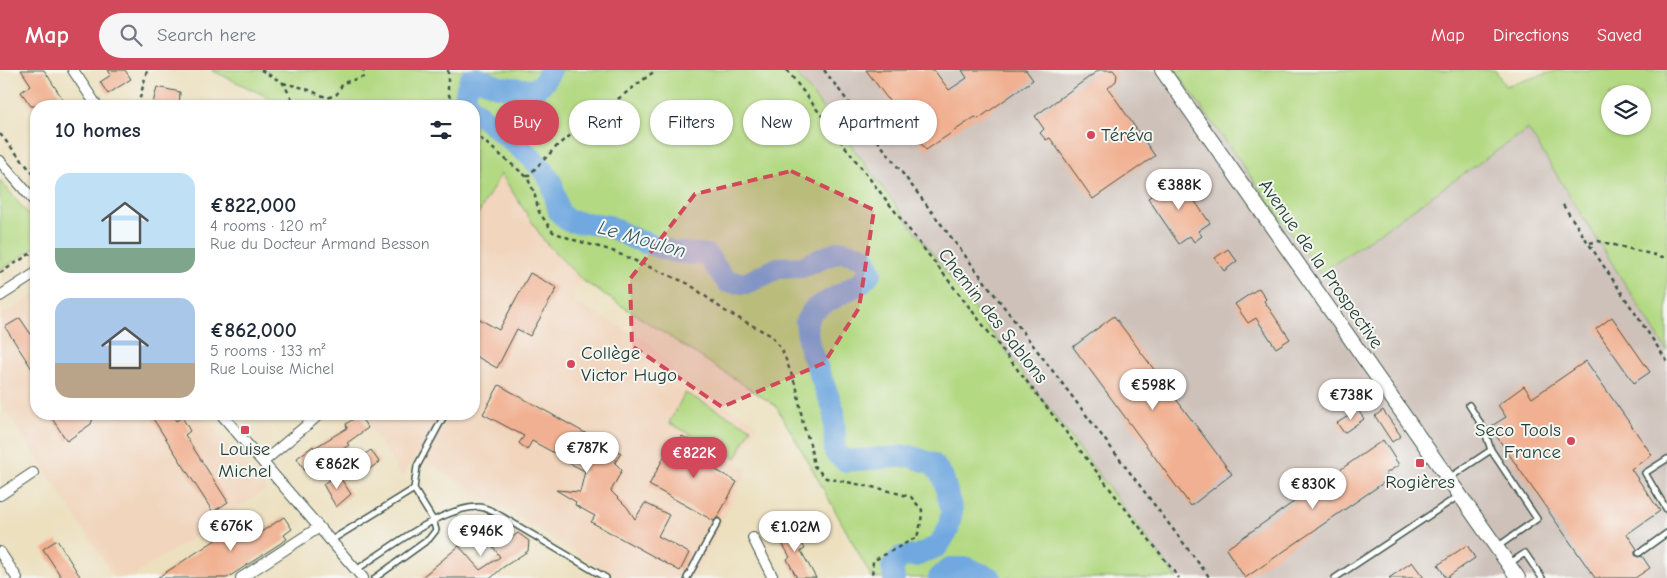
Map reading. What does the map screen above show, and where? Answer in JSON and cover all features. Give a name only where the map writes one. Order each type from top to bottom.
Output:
[{"type":"main road","name":"Avenue de la Prospective","points":[[1162,70],[1518,578]]},
{"type":"street","points":[[73,70],[93,100]]},
{"type":"street","points":[[0,160],[30,196]]},
{"type":"street","points":[[0,296],[30,277]]},
{"type":"street","points":[[226,420],[359,574]]},
{"type":"street","points":[[263,462],[313,420]]},
{"type":"street","points":[[0,495],[33,473]]},
{"type":"street","points":[[241,578],[318,528]]},
{"type":"street","points":[[753,538],[773,578]]},
{"type":"street","points":[[0,552],[17,578]]},
{"type":"lane","points":[[1469,405],[1484,429],[1491,450],[1537,519],[1497,548]]},
{"type":"lane","points":[[375,578],[434,534],[437,526],[414,489],[417,466],[442,420]]},
{"type":"lane","points":[[1448,479],[1491,450]]},
{"type":"lane","points":[[1667,459],[1645,473],[1667,510]]},
{"type":"lane","points":[[330,540],[414,489]]},
{"type":"lane","points":[[1335,578],[1460,495]]},
{"type":"lane","points":[[359,574],[433,520],[469,508],[482,506],[606,578]]},
{"type":"lane","points":[[689,575],[718,522]]},
{"type":"lane","points":[[1639,553],[1667,533]]},
{"type":"lane","points":[[1509,564],[1525,552],[1542,578]]},
{"type":"path","points":[[140,100],[147,70]]},
{"type":"path","points":[[261,70],[282,83],[304,88],[328,98],[337,94],[343,83],[363,77],[364,70]]},
{"type":"path","points":[[448,70],[448,92],[451,100]]},
{"type":"path","points":[[528,176],[559,144],[656,70]]},
{"type":"path","name":"Chemin des Sablons","points":[[787,70],[1179,578]]},
{"type":"path","points":[[824,70],[1210,578]]},
{"type":"path","points":[[282,83],[292,100]]},
{"type":"path","points":[[0,134],[30,170]]},
{"type":"path","points":[[480,138],[528,176],[539,212],[553,232],[610,250],[689,284],[725,311],[772,336],[783,352],[797,389],[814,466],[826,478],[911,497],[922,510],[917,537],[872,561],[872,578]]},
{"type":"path","points":[[1563,205],[1667,361]]},
{"type":"path","points":[[1590,244],[1598,241],[1667,258]]},
{"type":"path","points":[[0,274],[30,254]]},
{"type":"highlighted area","points":[[791,171],[874,210],[859,308],[824,363],[722,407],[632,346],[630,279],[695,194]]},
{"type":"shaded area","points":[[794,70],[1175,70],[1320,274],[1528,129],[1667,351],[1667,578],[1177,578],[851,145],[937,145],[937,100],[820,100],[820,104]]},
{"type":"shaded area","name":"Collège Victor Hugo","points":[[501,174],[545,242],[582,280],[573,292],[575,303],[649,342],[687,386],[758,424],[737,464],[748,469],[696,575],[685,570],[680,578],[618,578],[416,455],[402,477],[366,420],[480,420],[480,211]]},
{"type":"shaded area","points":[[30,298],[30,420],[207,420],[267,489],[130,578],[115,578],[0,400],[0,317]]},
{"type":"green space","points":[[211,70],[794,70],[820,104],[820,145],[851,145],[1177,578],[872,578],[776,406],[582,280],[545,242],[501,174],[480,211],[480,100],[274,100]]},
{"type":"green space","points":[[1175,70],[1495,70],[1505,86],[1559,70],[1667,70],[1667,351],[1528,129],[1320,274]]},
{"type":"green space","points":[[0,180],[30,217],[30,251],[0,270]]},
{"type":"green space","points":[[685,393],[751,428],[736,458],[669,423]]},
{"type":"building","points":[[21,70],[44,70],[63,100],[30,100],[30,105],[21,92],[31,85]]},
{"type":"building","points":[[108,70],[125,70],[131,79],[108,94],[100,82],[111,75]]},
{"type":"building","points":[[866,70],[934,70],[949,90],[967,78],[962,70],[1026,70],[1033,80],[978,119],[975,117],[937,143],[937,100],[888,100]]},
{"type":"building","name":"Téréva","points":[[1099,70],[1113,70],[1117,75],[1116,81],[1108,88],[1155,156],[1093,199],[1050,138],[1046,140],[1040,133],[1044,129],[1035,116]]},
{"type":"building","points":[[157,87],[180,92],[179,100],[154,100]]},
{"type":"building","points":[[922,145],[933,145],[926,150]]},
{"type":"building","points":[[1178,177],[1210,223],[1198,231],[1202,236],[1194,242],[1190,236],[1179,244],[1148,198]]},
{"type":"building","points":[[1228,249],[1237,261],[1224,271],[1215,258]]},
{"type":"building","points":[[530,273],[557,288],[530,336],[517,329],[497,368],[480,358],[480,319],[499,330]]},
{"type":"building","points":[[1259,288],[1266,299],[1264,301],[1290,339],[1276,348],[1256,318],[1248,323],[1235,304]]},
{"type":"building","points":[[1114,316],[1232,474],[1191,506],[1073,347]]},
{"type":"building","points":[[1612,317],[1650,372],[1634,383],[1596,329]]},
{"type":"building","points":[[20,318],[30,333],[30,366],[5,327]]},
{"type":"building","name":"Seco Tools France","points":[[1586,361],[1652,455],[1631,469],[1660,511],[1627,534],[1637,549],[1635,555],[1638,557],[1642,556],[1650,568],[1635,578],[1595,578],[1490,427],[1506,417],[1498,405],[1524,386],[1532,398]]},
{"type":"building","points":[[499,385],[621,453],[615,463],[622,470],[611,491],[627,507],[635,519],[645,503],[669,515],[658,536],[689,553],[680,571],[591,522],[595,516],[575,505],[576,502],[556,490],[580,492],[585,471],[557,457],[558,455],[532,441],[527,450],[519,443],[524,436],[483,414]]},
{"type":"building","points":[[1358,410],[1364,419],[1344,433],[1337,423]]},
{"type":"building","points":[[1383,410],[1401,436],[1392,442],[1375,416]]},
{"type":"building","points":[[53,420],[92,420],[91,424],[67,441]]},
{"type":"building","points":[[154,420],[184,420],[190,431],[185,435],[228,502],[213,512]]},
{"type":"building","points":[[352,420],[362,420],[368,428],[347,443],[349,445],[324,462],[326,464],[312,475],[309,469],[305,471],[297,458],[313,446],[314,448],[347,428],[346,424]]},
{"type":"building","points":[[682,436],[722,458],[716,470],[737,482],[714,521],[649,485],[670,446],[675,449]]},
{"type":"building","points":[[1383,440],[1399,465],[1385,474],[1389,479],[1245,578],[1226,549]]},
{"type":"building","points":[[371,450],[379,462],[363,474],[354,462]]},
{"type":"building","points":[[335,476],[339,476],[351,494],[336,507],[323,484]]},
{"type":"building","points":[[251,517],[261,532],[284,517],[292,529],[284,535],[287,539],[227,578],[157,578]]},
{"type":"building","points":[[489,520],[499,534],[505,530],[510,539],[518,533],[529,541],[528,551],[502,568],[491,578],[421,578],[459,546],[480,570],[500,557],[480,527]]},
{"type":"building","points":[[791,524],[805,549],[801,551],[816,578],[797,578],[787,559],[790,557],[776,532]]},
{"type":"building","points":[[57,540],[81,578],[62,578],[43,549]]},
{"type":"building","points":[[1467,545],[1475,558],[1446,578],[1438,565]]},
{"type":"building","points":[[1412,562],[1424,578],[1389,578]]},
{"type":"waterway","name":"Le Moulon","points":[[467,100],[466,90],[470,80],[477,78],[500,87],[535,90],[544,82],[551,70]]},
{"type":"waterway","name":"Le Moulon","points":[[480,115],[531,157],[543,170],[552,184],[559,212],[568,221],[609,226],[634,239],[674,252],[707,255],[727,282],[747,283],[778,268],[802,267],[840,251],[864,257],[871,272],[861,283],[814,309],[806,321],[809,346],[834,411],[835,452],[845,461],[910,456],[933,464],[943,477],[952,511],[948,530],[938,546],[916,556],[901,557],[892,567],[894,578]]},
{"type":"waterway","name":"Le Moulon","points":[[939,578],[950,568],[968,568],[991,578]]},
{"type":"place","name":"Téréva","points":[[1091,135]]},
{"type":"place","name":"Collège Victor Hugo","points":[[571,364]]},
{"type":"place","name":"Louise Michel","points":[[245,430]]},
{"type":"place","name":"Seco Tools France","points":[[1571,441]]},
{"type":"place","name":"Rogières","points":[[1420,463]]}]
